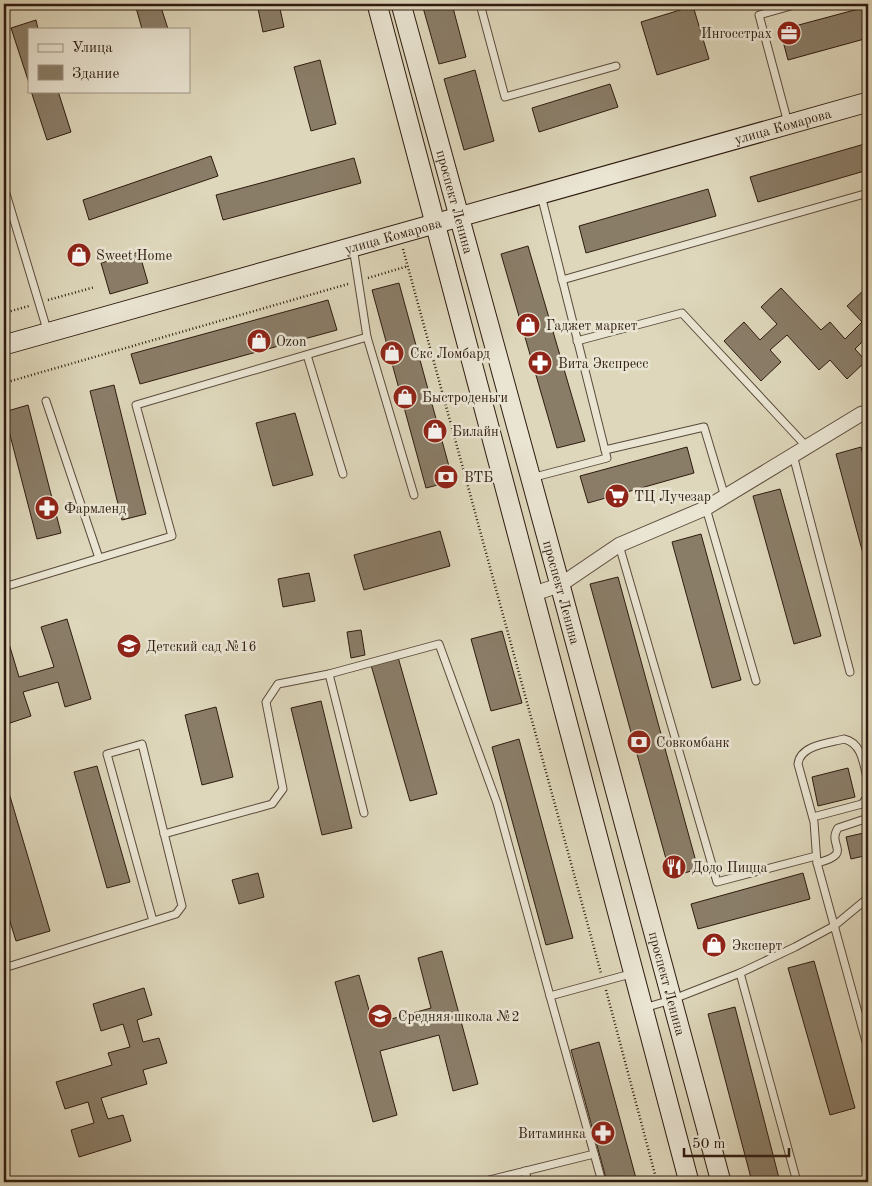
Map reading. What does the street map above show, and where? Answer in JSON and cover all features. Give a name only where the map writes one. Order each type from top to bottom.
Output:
[{"type":"street","name":"проспект Ленина","points":[[377,4],[689,1182]]},
{"type":"street","name":"проспект Ленина","points":[[401,4],[560,585],[720,1182]]},
{"type":"street","name":"улица Комарова","points":[[4,346],[868,102]]},
{"type":"street","points":[[533,594],[560,585],[619,545],[706,508],[868,412]]},
{"type":"lane","points":[[480,4],[505,97],[616,66]]},
{"type":"lane","points":[[788,124],[760,15],[798,4]]},
{"type":"lane","points":[[4,187],[48,333]]},
{"type":"lane","points":[[562,280],[868,193]]},
{"type":"lane","points":[[531,478],[607,458],[541,194]]},
{"type":"lane","points":[[353,247],[368,337],[414,495]]},
{"type":"lane","points":[[578,341],[682,313],[807,447]]},
{"type":"lane","points":[[4,587],[172,536],[136,405],[368,337]]},
{"type":"lane","points":[[308,355],[343,474]]},
{"type":"lane","points":[[46,401],[99,558]]},
{"type":"lane","points":[[605,450],[704,427],[725,497]]},
{"type":"lane","points":[[793,456],[850,672]]},
{"type":"lane","points":[[706,508],[756,681]]},
{"type":"lane","points":[[619,545],[717,882],[816,860],[832,859],[836,855],[838,847],[835,837],[838,828],[868,818]]},
{"type":"lane","points":[[164,834],[272,804],[283,790],[266,702],[278,684],[329,674],[439,644],[496,803],[602,1182]]},
{"type":"lane","points":[[329,674],[364,813]]},
{"type":"lane","points":[[868,783],[859,750],[853,742],[844,739],[807,750],[801,754],[798,764],[813,817],[816,860],[868,1048]]},
{"type":"lane","points":[[4,968],[176,914],[182,906],[142,744],[107,754],[153,921]]},
{"type":"lane","points":[[813,817],[862,804],[868,796]]},
{"type":"lane","points":[[643,1008],[671,1000],[740,973],[803,943],[834,926],[868,898]]},
{"type":"lane","points":[[550,996],[634,973]]},
{"type":"lane","points":[[740,973],[797,1182]]},
{"type":"lane","points":[[481,1182],[594,1154]]},
{"type":"lane","points":[[525,1171],[528,1182]]},
{"type":"path","points":[[403,249],[657,1182]]},
{"type":"path","points":[[4,383],[408,266]]},
{"type":"building","points":[[135,4],[160,4],[168,28],[142,28]]},
{"type":"building","points":[[257,4],[279,4],[284,27],[263,32]]},
{"type":"building","points":[[422,4],[452,4],[466,57],[439,64]]},
{"type":"building","points":[[861,4],[868,4],[868,38],[788,60],[780,30],[862,8]]},
{"type":"building","points":[[693,6],[709,59],[657,75],[641,22]]},
{"type":"building","points":[[36,20],[38,28],[28,28],[28,80],[11,28]]},
{"type":"building","points":[[320,60],[336,124],[311,131],[294,67]]},
{"type":"building","points":[[475,70],[494,141],[464,150],[444,79]]},
{"type":"building","points":[[610,84],[618,107],[539,132],[532,108]]},
{"type":"building","points":[[31,92],[58,92],[71,132],[47,140]]},
{"type":"building","points":[[868,143],[868,170],[758,202],[750,177]]},
{"type":"building","points":[[211,156],[218,176],[89,220],[83,200]]},
{"type":"building","points":[[354,158],[361,183],[223,220],[216,195]]},
{"type":"building","points":[[708,189],[716,216],[586,253],[579,226]]},
{"type":"building","points":[[528,246],[585,441],[557,448],[501,254]]},
{"type":"building","points":[[139,252],[148,283],[110,294],[101,263]]},
{"type":"building","points":[[399,283],[453,481],[426,488],[372,290]]},
{"type":"building","points":[[867,287],[868,336],[855,349],[866,361],[847,379],[830,360],[819,370],[787,335],[770,350],[781,362],[761,381],[724,341],[744,322],[760,340],[777,324],[761,307],[781,288],[821,330],[830,322],[845,339],[862,322],[847,306]]},
{"type":"building","points":[[328,300],[337,330],[140,384],[131,354]]},
{"type":"building","points":[[114,385],[146,514],[122,520],[90,391]]},
{"type":"building","points":[[28,405],[61,533],[37,539],[4,412]]},
{"type":"building","points":[[295,413],[313,475],[273,486],[256,423]]},
{"type":"building","points":[[687,447],[694,473],[588,503],[580,476]]},
{"type":"building","points":[[861,447],[868,472],[868,572],[836,454]]},
{"type":"building","points":[[780,489],[821,636],[794,644],[753,496]]},
{"type":"building","points":[[440,531],[450,566],[364,590],[354,555]]},
{"type":"building","points":[[701,534],[741,680],[712,688],[672,542]]},
{"type":"building","points":[[309,573],[315,601],[283,607],[278,579]]},
{"type":"building","points":[[618,577],[698,869],[671,877],[590,584]]},
{"type":"building","points":[[67,619],[91,699],[65,707],[58,682],[23,692],[31,716],[4,725],[4,637],[7,637],[19,677],[54,667],[41,627]]},
{"type":"building","points":[[361,630],[365,655],[351,658],[347,632]]},
{"type":"building","points":[[502,631],[522,703],[491,711],[471,639]]},
{"type":"building","points":[[398,657],[437,794],[410,801],[371,665]]},
{"type":"building","points":[[321,701],[352,828],[322,835],[291,708]]},
{"type":"building","points":[[216,707],[233,777],[202,785],[185,715]]},
{"type":"building","points":[[519,739],[573,938],[546,945],[492,747]]},
{"type":"building","points":[[97,766],[130,882],[107,888],[74,772]]},
{"type":"building","points":[[848,768],[855,797],[818,806],[812,777]]},
{"type":"building","points":[[9,793],[50,931],[16,941],[4,902],[4,795]]},
{"type":"building","points":[[868,832],[868,855],[851,859],[846,837]]},
{"type":"building","points":[[258,873],[264,897],[239,904],[232,880]]},
{"type":"building","points":[[803,873],[810,899],[698,929],[691,904]]},
{"type":"building","points":[[442,951],[478,1084],[453,1091],[439,1035],[380,1051],[397,1115],[373,1122],[335,982],[359,975],[373,1024],[431,1008],[418,958]]},
{"type":"building","points":[[814,961],[855,1108],[830,1115],[788,968]]},
{"type":"building","points":[[144,988],[152,1015],[137,1020],[143,1042],[159,1038],[167,1063],[143,1070],[147,1084],[101,1098],[108,1119],[123,1115],[131,1141],[79,1157],[71,1130],[94,1123],[88,1102],[65,1109],[56,1082],[112,1065],[108,1053],[130,1047],[123,1024],[101,1031],[93,1004]]},
{"type":"building","points":[[735,1007],[780,1182],[752,1182],[708,1014]]},
{"type":"building","points":[[599,1042],[637,1182],[607,1182],[571,1050]]},
{"type":"place","name":"Ингосстрах","points":[[789,33]]},
{"type":"place","name":"Sweet Home","points":[[79,255]]},
{"type":"place","name":"Гаджет маркет","points":[[528,325]]},
{"type":"place","name":"Ozon","points":[[259,341]]},
{"type":"place","name":"Скс Ломбард","points":[[392,353]]},
{"type":"place","name":"Вита Экспресс","points":[[540,363]]},
{"type":"place","name":"Быстроденьги","points":[[405,397]]},
{"type":"place","name":"Билайн","points":[[435,431]]},
{"type":"place","name":"ВТБ","points":[[446,477]]},
{"type":"place","name":"ТЦ Лучезар","points":[[617,496]]},
{"type":"place","name":"Фармленд","points":[[47,508]]},
{"type":"place","name":"Детский сад №16","points":[[129,646]]},
{"type":"place","name":"Совкомбанк","points":[[639,742]]},
{"type":"place","name":"Додо Пицца","points":[[674,867]]},
{"type":"place","name":"Эксперт","points":[[714,945]]},
{"type":"place","name":"Средняя школа №2","points":[[380,1016]]},
{"type":"place","name":"Витаминка","points":[[603,1133]]}]
